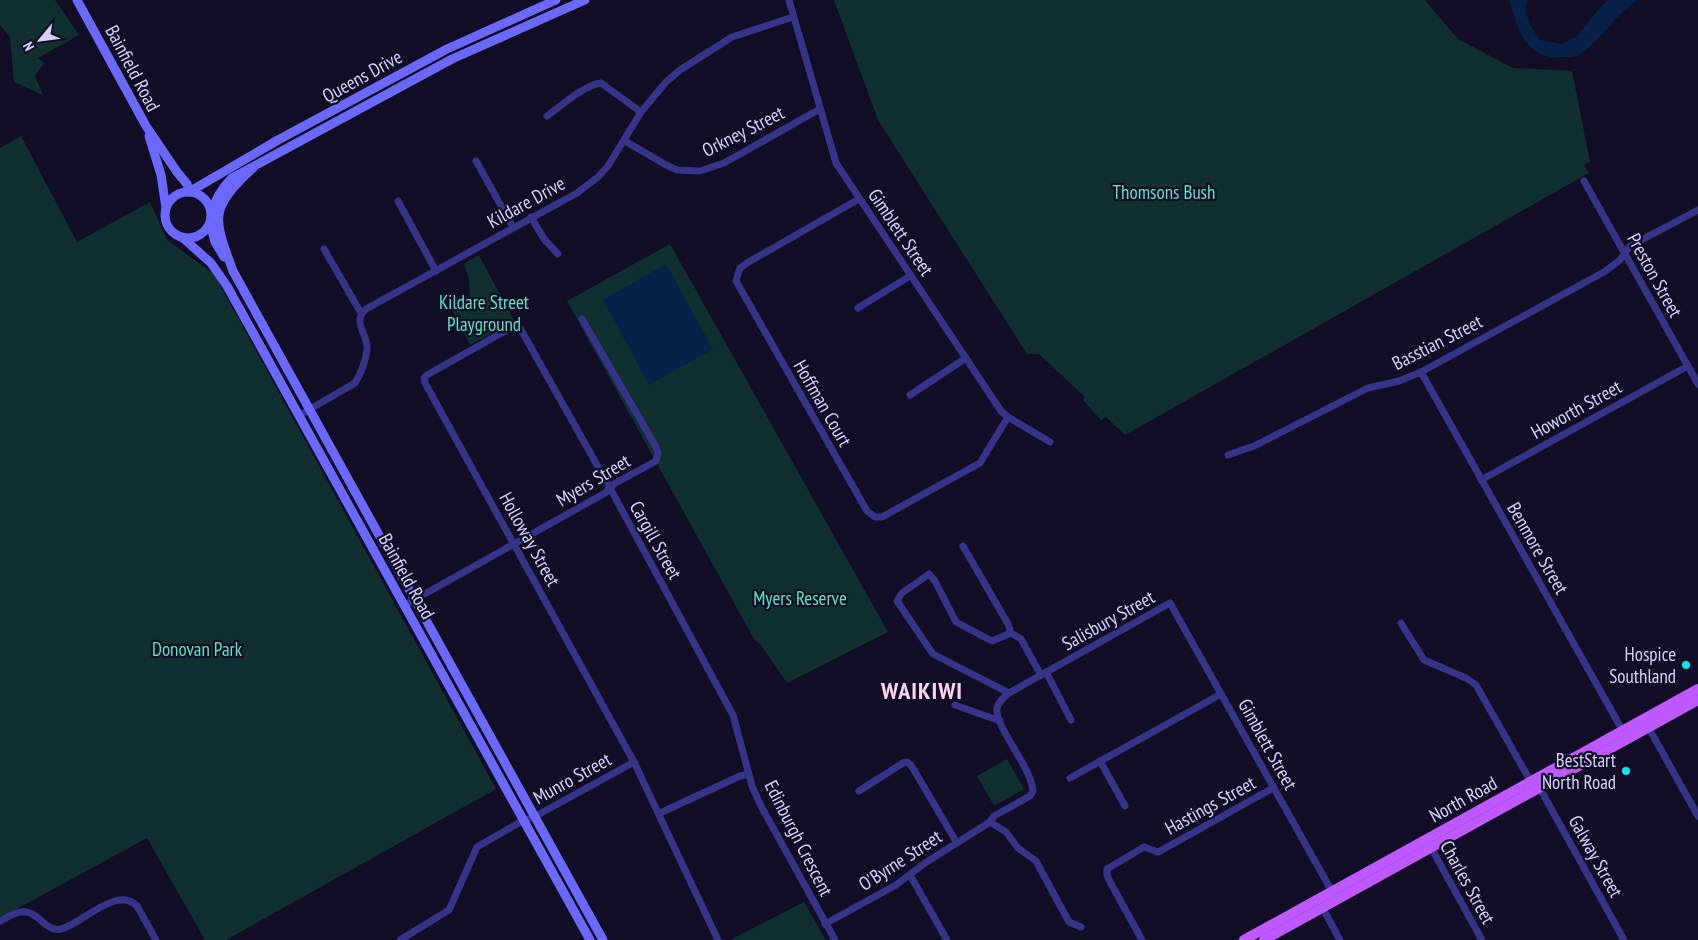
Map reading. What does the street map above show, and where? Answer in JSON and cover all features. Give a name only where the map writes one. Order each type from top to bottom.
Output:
[{"type":"main road","name":"Bainfield Road","points":[[77,0],[146,126],[187,184],[189,192],[203,197],[210,207],[212,213],[210,223],[217,247],[233,272],[603,940]]},
{"type":"main road","name":"Queens Drive","points":[[189,192],[278,140],[447,49],[556,0]]},
{"type":"main road","name":"Queens Drive","points":[[212,213],[214,203],[225,185],[232,178],[452,58],[585,0]]},
{"type":"main road","points":[[447,49],[452,58]]},
{"type":"main road","name":"Bainfield Road","points":[[146,126],[161,175],[166,208],[165,219],[169,229],[183,238],[218,271],[300,415],[590,940]]},
{"type":"main road","points":[[278,140],[283,150]]},
{"type":"main road","name":"Queens Drive","points":[[219,229],[219,210],[223,199],[232,186],[252,168]]},
{"type":"main road","points":[[166,208],[175,196],[189,192]]},
{"type":"main road","points":[[183,238],[189,239],[200,236],[210,223]]},
{"type":"main road","name":"Bainfield Road","points":[[219,229],[233,272]]},
{"type":"main road","name":"North Road","points":[[1264,940],[1334,896],[1646,723],[1698,689]]},
{"type":"main road","name":"North Road","points":[[1646,723],[1698,700]]},
{"type":"main road","points":[[466,715],[475,710]]},
{"type":"main road","name":"North Road","points":[[1244,940],[1320,904]]},
{"type":"main road","points":[[582,926],[592,920]]},
{"type":"street","name":"Gimblett Street","points":[[789,0],[834,158],[910,276],[997,404],[1008,417],[1050,442]]},
{"type":"street","name":"Kildare Drive","points":[[361,313],[577,193],[598,177],[608,166],[641,112],[666,82],[690,62],[732,37],[793,17]]},
{"type":"street","points":[[547,116],[571,98],[601,83],[605,84],[641,112]]},
{"type":"street","name":"Orkney Street","points":[[625,141],[678,170],[700,170],[724,163],[820,109]]},
{"type":"street","points":[[476,161],[513,227]]},
{"type":"street","name":"Preston Street","points":[[1584,181],[1698,384]]},
{"type":"street","name":"Hoffman Court","points":[[859,199],[747,263],[740,268],[736,282],[863,506],[871,516],[882,517],[980,463],[1008,417]]},
{"type":"street","points":[[398,201],[436,271]]},
{"type":"street","name":"Basstian Street","points":[[1228,455],[1254,446],[1368,388],[1399,381],[1421,372],[1604,272],[1620,260],[1630,246],[1698,210]]},
{"type":"street","points":[[531,217],[542,238],[558,254]]},
{"type":"street","points":[[300,415],[352,386],[358,378],[367,349],[359,320],[361,313],[324,249]]},
{"type":"street","points":[[858,308],[910,276]]},
{"type":"street","name":"Myers Street","points":[[405,605],[605,493],[610,488],[654,463],[658,458],[656,447],[582,319]]},
{"type":"street","name":"Holloway Street","points":[[520,328],[517,326],[512,327],[427,375],[424,378],[425,383],[634,762],[660,814]]},
{"type":"street","name":"Cargill Street","points":[[520,328],[610,488],[733,715],[749,774]]},
{"type":"street","points":[[910,395],[966,358]]},
{"type":"street","name":"Howorth Street","points":[[1481,480],[1688,366]]},
{"type":"street","name":"Benmore Street","points":[[1421,372],[1624,735]]},
{"type":"street","points":[[963,546],[1008,624],[1011,633],[1021,639],[1071,720]]},
{"type":"street","points":[[1000,721],[997,715],[999,703],[1009,693],[932,654],[897,601],[902,593],[929,574],[935,581],[956,622],[992,641],[1011,633]]},
{"type":"street","name":"Gimblett Street","points":[[1170,603],[1334,896]]},
{"type":"street","name":"Salisbury Street","points":[[1009,693],[1170,603]]},
{"type":"street","name":"Galway Street","points":[[1401,623],[1424,660],[1466,678],[1476,685],[1624,940]]},
{"type":"street","points":[[1070,778],[1221,694]]},
{"type":"street","points":[[955,705],[1000,721]]},
{"type":"street","name":"O'Byrne Street","points":[[826,924],[896,885],[990,822],[994,816],[1030,796],[1033,791],[1031,778],[1000,721]]},
{"type":"street","points":[[1646,723],[1698,816]]},
{"type":"street","points":[[1100,761],[1125,806]]},
{"type":"street","name":"Munro Street","points":[[400,940],[449,910],[477,847],[634,762]]},
{"type":"street","points":[[859,791],[899,765],[907,762],[911,765],[957,843]]},
{"type":"street","name":"Edinburgh Crescent","points":[[660,814],[740,776],[749,774],[761,806],[834,940]]},
{"type":"street","name":"Hastings Street","points":[[1142,940],[1109,880],[1107,869],[1144,847],[1158,852],[1273,788]]},
{"type":"street","points":[[660,814],[718,940]]},
{"type":"street","points":[[990,822],[1006,832],[1018,848],[1036,861],[1069,922],[1081,927]]},
{"type":"street","name":"Charles Street","points":[[1429,843],[1482,940]]},
{"type":"street","points":[[910,876],[946,940]]},
{"type":"street","points":[[0,921],[15,913],[26,911],[51,928],[62,929],[111,902],[123,899],[137,906],[157,937]]},
{"type":"street","points":[[1320,904],[1340,940]]},
{"type":"green space","points":[[0,0],[55,0],[79,35],[38,58],[44,63],[35,76],[43,95],[14,82],[10,37],[0,25]]},
{"type":"green space","name":"Thomsons Bush","points":[[834,0],[1425,0],[1458,39],[1513,68],[1572,71],[1590,162],[1584,165],[1589,173],[1125,435],[1106,417],[1101,420],[1083,400],[1085,397],[1039,354],[1027,354],[878,120]]},
{"type":"green space","name":"Donovan Park","points":[[21,136],[77,242],[150,202],[167,240],[214,274],[496,789],[226,940],[205,940],[147,838],[0,918],[0,148]]},
{"type":"green space","name":"Myers Reserve","points":[[670,244],[888,632],[787,683],[761,645],[754,639],[567,301]]},
{"type":"green space","name":"Kildare Street Playground","points":[[479,255],[514,321],[470,345],[452,309],[470,296],[469,279],[464,264]]},
{"type":"green space","points":[[1007,759],[1024,789],[994,806],[977,776]]},
{"type":"green space","points":[[804,902],[826,940],[730,940]]},
{"type":"water","points":[[1510,0],[1528,0],[1526,5],[1527,16],[1540,40],[1562,44],[1577,36],[1608,0],[1637,0],[1622,12],[1582,53],[1573,56],[1551,57],[1532,49],[1526,41],[1520,32]]},
{"type":"water","points":[[666,264],[713,349],[649,385],[603,300]]},
{"type":"place","name":"Hospice Southland","points":[[1686,665]]},
{"type":"place","name":"BestStart North Road","points":[[1626,771]]},
{"type":"district","name":"WAIKIWI","points":[[922,690]]}]
